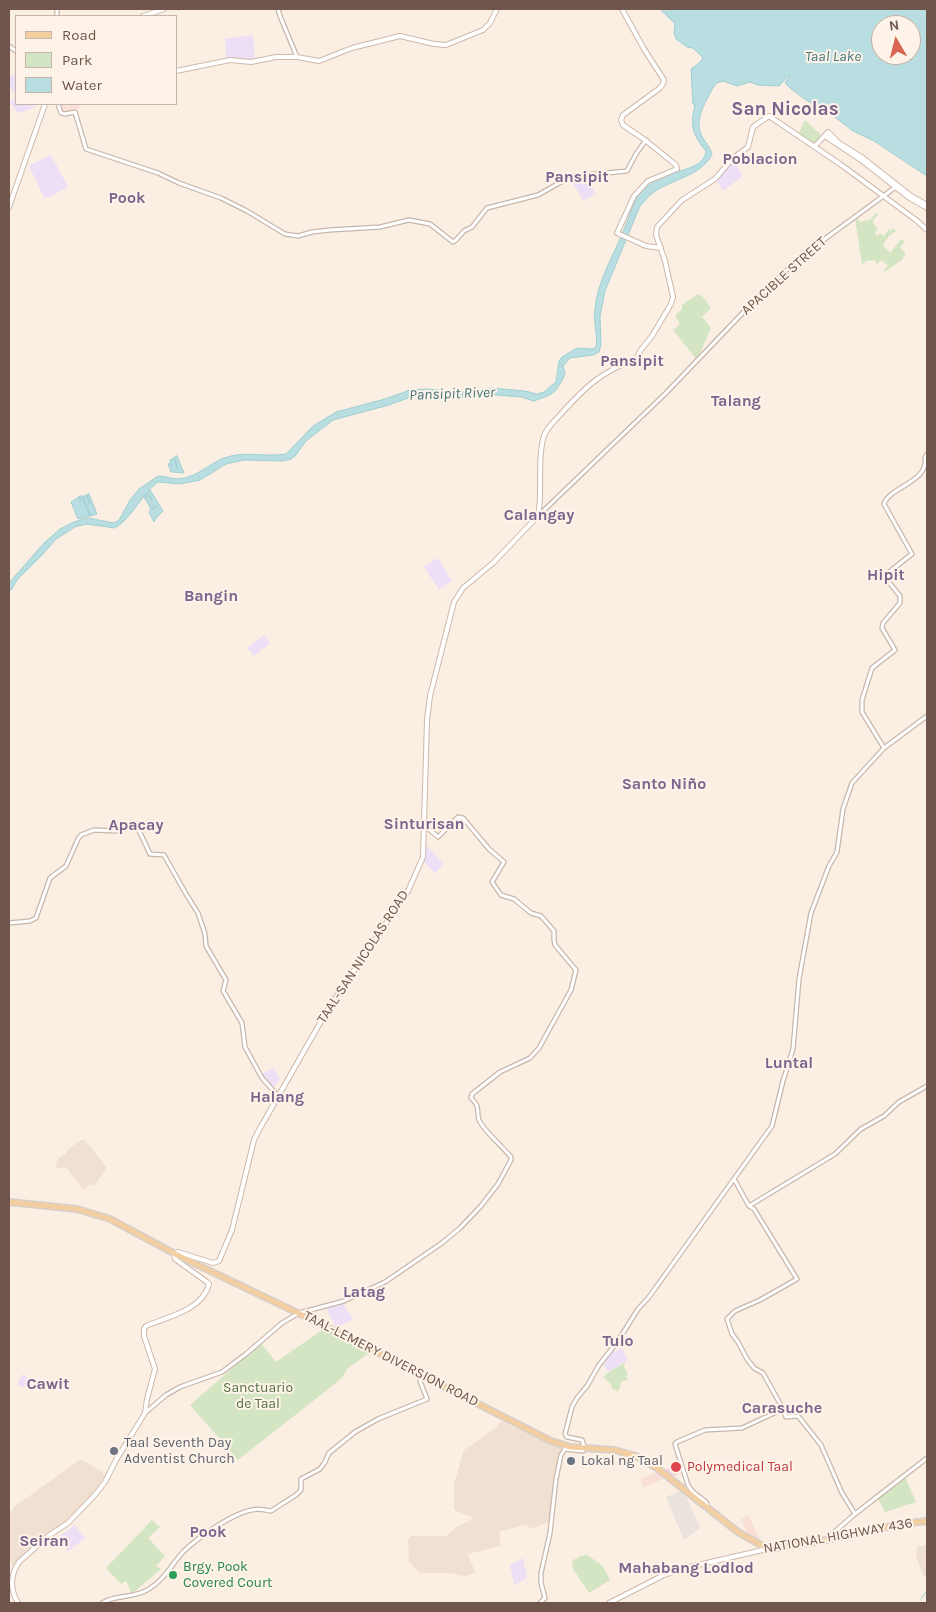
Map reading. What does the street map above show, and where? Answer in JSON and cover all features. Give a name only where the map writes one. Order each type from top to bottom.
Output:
[{"type":"main road","points":[[146,15],[164,9]]},
{"type":"main road","points":[[178,71],[230,60],[251,62],[276,57],[297,57],[316,62],[352,48],[400,36],[434,44],[448,44],[483,30],[490,23],[497,9]]},
{"type":"main road","points":[[622,9],[664,80],[660,88],[625,113],[621,118],[623,125],[646,140],[676,165],[677,169],[648,182],[634,196],[618,233],[649,247],[661,248]]},
{"type":"main road","points":[[9,207],[45,105]]},
{"type":"main road","points":[[538,516],[542,443],[546,431],[593,381],[617,366],[636,358],[672,304],[673,292],[656,235],[657,227],[682,200],[715,179],[732,159],[748,147],[753,127],[769,116],[885,196],[927,230]]},
{"type":"main road","points":[[815,146],[826,134],[897,187],[927,206]]},
{"type":"main road","name":"TAAL-SAN NICOLAS ROAD","points":[[174,1253],[178,1252],[213,1263],[219,1261],[232,1230],[254,1140],[328,1009],[408,891],[423,857],[430,696],[454,602],[463,588],[493,563],[538,516]]},
{"type":"main road","name":"TAAL-LEMERY DIVERSION ROAD","points":[[9,1202],[63,1207],[101,1215],[174,1253],[424,1375],[551,1441],[572,1447],[614,1450],[636,1456],[657,1468],[738,1532],[768,1549]]},
{"type":"main road","points":[[18,1603],[12,1589],[12,1581],[19,1562],[48,1536],[68,1523],[94,1496],[105,1482],[116,1460],[145,1413],[155,1369],[144,1336],[144,1329],[146,1326],[197,1304],[206,1293],[207,1282],[175,1259],[174,1253]]},
{"type":"main road","name":"NATIONAL HIGHWAY 436","points":[[609,1603],[664,1575],[758,1551],[830,1539],[901,1524],[927,1521]]},
{"type":"main road","points":[[758,1543],[758,1551]]},
{"type":"main road","name":"TAAL-LEMERY DIVERSION ROAD","points":[[758,1543],[783,1546]]},
{"type":"street","points":[[278,9],[297,57]]},
{"type":"street","points":[[58,105],[60,113],[75,112],[86,148],[158,173],[178,183],[221,198],[285,234],[298,236],[325,230],[380,227],[409,220],[430,224],[453,242],[464,231],[472,227],[487,208],[538,195],[575,176],[627,171],[646,140]]},
{"type":"street","name":"APACIBLE STREET","points":[[538,516],[666,393],[757,298],[803,255],[897,187]]},
{"type":"street","points":[[884,748],[862,712],[862,700],[872,668],[895,650],[882,628],[882,624],[900,603],[900,596],[884,576],[912,554],[884,504],[887,497],[903,488],[924,470],[927,454]]},
{"type":"street","points":[[540,1603],[545,1598],[541,1573],[550,1534],[556,1479],[561,1455],[565,1450],[580,1452],[584,1448],[582,1440],[567,1437],[565,1434],[572,1407],[587,1386],[598,1365],[618,1341],[638,1309],[649,1298],[772,1126],[783,1081],[794,1048],[799,979],[811,913],[829,866],[837,852],[843,809],[852,783],[884,748],[927,716]]},
{"type":"street","points":[[145,1413],[166,1395],[180,1387],[222,1372],[282,1323],[299,1313],[344,1301],[385,1282],[442,1243],[460,1228],[481,1206],[498,1184],[512,1157],[479,1121],[479,1111],[471,1098],[472,1094],[500,1072],[530,1058],[539,1048],[571,990],[576,970],[555,945],[554,931],[541,916],[531,913],[514,898],[501,895],[492,882],[504,862],[489,849],[463,818],[458,817],[438,837],[424,825]]},
{"type":"street","points":[[9,923],[30,921],[36,918],[39,904],[50,878],[66,866],[78,838],[94,830],[117,830],[136,824],[150,854],[164,855],[198,913],[205,934],[206,946],[226,980],[223,991],[242,1023],[245,1047],[262,1078],[278,1096]]},
{"type":"street","points":[[749,1206],[835,1154],[861,1129],[884,1116],[899,1102],[927,1086]]},
{"type":"street","points":[[734,1178],[749,1206],[754,1210],[798,1279],[760,1300],[735,1311],[727,1318],[732,1334],[754,1368],[763,1373],[786,1417],[798,1416],[821,1445],[842,1493],[855,1514]]},
{"type":"street","points":[[102,1603],[115,1598],[140,1595],[156,1584],[182,1553],[211,1530],[251,1510],[271,1511],[296,1495],[300,1492],[301,1480],[320,1469],[324,1465],[329,1453],[340,1443],[378,1419],[427,1399],[420,1381],[424,1375]]},
{"type":"street","points":[[706,1507],[706,1502],[692,1492],[688,1485],[675,1444],[705,1430],[742,1428],[783,1409]]},
{"type":"street","points":[[830,1539],[831,1535],[855,1514],[927,1458]]},
{"type":"street","points":[[9,1575],[12,1581]]},
{"type":"shaded area","points":[[253,35],[255,60],[226,57],[225,39]]},
{"type":"shaded area","points":[[15,74],[15,94],[9,85],[11,83],[9,77]]},
{"type":"shaded area","points":[[15,97],[15,105],[36,105],[18,113],[10,103]]},
{"type":"shaded area","points":[[59,105],[79,105],[80,108],[61,113]]},
{"type":"shaded area","points":[[51,155],[68,187],[45,199],[29,166]]},
{"type":"shaded area","points":[[733,160],[743,176],[723,191],[716,180]]},
{"type":"shaded area","points":[[584,176],[596,193],[584,201],[570,179]]},
{"type":"shaded area","points":[[438,558],[452,581],[439,590],[424,567]]},
{"type":"shaded area","points":[[264,635],[270,643],[254,656],[247,648]]},
{"type":"shaded area","points":[[425,844],[444,864],[435,873],[423,861]]},
{"type":"shaded area","points":[[273,1068],[280,1078],[272,1090],[260,1075]]},
{"type":"shaded area","points":[[81,1140],[85,1140],[107,1168],[94,1186],[92,1184],[83,1189],[66,1167],[55,1169],[58,1158],[66,1154],[68,1149]]},
{"type":"shaded area","points":[[343,1303],[353,1319],[336,1328],[326,1308]]},
{"type":"shaded area","points":[[621,1347],[628,1360],[608,1372],[603,1364],[613,1350],[615,1352]]},
{"type":"shaded area","points":[[23,1374],[30,1380],[23,1388],[17,1383]]},
{"type":"shaded area","points":[[501,1421],[562,1448],[550,1522],[529,1529],[527,1524],[499,1532],[501,1546],[468,1554],[475,1572],[466,1576],[448,1573],[420,1573],[409,1562],[408,1540],[411,1536],[446,1536],[457,1527],[474,1518],[454,1510],[454,1484],[464,1450],[497,1427]]},
{"type":"shaded area","points":[[81,1459],[106,1474],[92,1494],[69,1518],[31,1548],[13,1566],[9,1557],[9,1516],[14,1507]]},
{"type":"shaded area","name":"Polymedical Taal","points":[[680,1464],[683,1472],[672,1477],[664,1470]]},
{"type":"shaded area","points":[[657,1472],[665,1478],[643,1488],[640,1479]]},
{"type":"shaded area","points":[[681,1491],[686,1496],[700,1528],[684,1540],[666,1497]]},
{"type":"shaded area","points":[[749,1515],[760,1540],[748,1535],[741,1519]]},
{"type":"shaded area","points":[[75,1525],[85,1538],[68,1551],[64,1546],[60,1549],[53,1541]]},
{"type":"shaded area","points":[[927,1545],[927,1575],[924,1577],[916,1556],[917,1547]]},
{"type":"shaded area","points":[[523,1558],[527,1578],[514,1585],[510,1565]]},
{"type":"green space","points":[[805,120],[821,135],[814,145],[798,134]]},
{"type":"green space","points":[[876,213],[878,215],[873,220],[874,225],[878,228],[875,233],[877,236],[882,233],[883,237],[889,229],[891,231],[893,228],[896,231],[889,236],[883,245],[890,253],[901,239],[905,242],[900,247],[906,254],[903,259],[885,272],[883,270],[888,266],[882,260],[877,264],[874,260],[868,260],[862,264],[855,218],[857,217],[860,222],[870,220]]},
{"type":"green space","points":[[698,294],[703,297],[711,308],[702,317],[711,328],[697,360],[673,330],[680,324],[675,316],[682,309],[682,305]]},
{"type":"green space","name":"Sanctuario de Taal","points":[[325,1328],[371,1352],[348,1368],[341,1379],[238,1460],[190,1405],[261,1343],[276,1362]]},
{"type":"green space","points":[[625,1362],[624,1367],[628,1374],[626,1377],[629,1380],[621,1381],[618,1391],[612,1389],[611,1384],[604,1378],[605,1375]]},
{"type":"green space","points":[[905,1477],[916,1502],[885,1512],[878,1499]]},
{"type":"green space","points":[[152,1520],[160,1527],[148,1538],[165,1556],[156,1566],[161,1569],[132,1594],[126,1581],[121,1584],[106,1568]]},
{"type":"green space","points":[[587,1555],[603,1566],[610,1580],[589,1593],[573,1569],[572,1561],[580,1556]]},
{"type":"water","name":"Taal Lake","points":[[660,9],[927,9],[927,176],[806,100],[785,83],[789,75],[779,86],[758,85],[750,82],[737,86],[723,81],[717,83],[705,103],[699,122],[701,134],[712,155],[701,168],[654,192],[640,206],[605,291],[600,316],[601,345],[599,352],[593,355],[570,358],[563,366],[565,373],[563,379],[556,390],[550,395],[534,401],[521,397],[497,395],[458,398],[411,397],[333,420],[306,441],[291,459],[283,461],[244,460],[226,464],[200,480],[180,484],[158,482],[126,519],[115,528],[86,524],[75,527],[56,539],[9,591],[9,583],[44,543],[60,529],[88,518],[114,523],[119,520],[130,500],[139,489],[158,476],[175,479],[185,478],[192,476],[217,461],[231,456],[286,454],[313,426],[336,412],[385,399],[410,390],[427,389],[461,392],[492,388],[537,394],[544,392],[556,382],[559,361],[562,357],[577,348],[592,349],[596,347],[595,313],[599,288],[638,196],[652,180],[698,164],[706,151],[693,130],[695,105],[693,104],[691,69],[703,58],[693,48],[687,47],[676,39],[674,33],[675,24]]},
{"type":"water","points":[[177,456],[184,473],[171,472],[168,464],[170,463],[172,467],[170,460],[173,458],[178,469],[174,458]]},
{"type":"water","points":[[150,490],[163,511],[154,522],[149,512],[151,509],[144,497],[145,495],[152,509],[157,507],[154,507],[146,494],[152,500],[148,492]]},
{"type":"water","points":[[89,494],[97,514],[91,516],[83,497],[86,495],[90,504],[87,495]]},
{"type":"water","points":[[82,496],[90,516],[78,519],[71,502]]},
{"type":"waterway","points":[[921,1599],[927,1591]]},
{"type":"place","name":"Taal Seventh Day Adventist Church","points":[[114,1451]]},
{"type":"place","name":"Lokal ng Taal","points":[[571,1461]]},
{"type":"place","name":"Polymedical Taal","points":[[676,1467]]},
{"type":"place","name":"Brgy. Pook Covered Court","points":[[173,1575]]},
{"type":"district","name":"San Nicolas","points":[[785,110]]},
{"type":"district","name":"Poblacion","points":[[760,159]]},
{"type":"district","name":"Pansipit","points":[[577,177]]},
{"type":"district","name":"Pook","points":[[127,198]]},
{"type":"district","name":"Pansipit","points":[[632,361]]},
{"type":"district","name":"Talang","points":[[736,401]]},
{"type":"district","name":"Calangay","points":[[539,515]]},
{"type":"district","name":"Hipit","points":[[886,575]]},
{"type":"district","name":"Bangin","points":[[211,596]]},
{"type":"district","name":"Santo Niño","points":[[664,784]]},
{"type":"district","name":"Sinturisan","points":[[424,824]]},
{"type":"district","name":"Apacay","points":[[136,825]]},
{"type":"district","name":"Luntal","points":[[789,1063]]},
{"type":"district","name":"Halang","points":[[277,1097]]},
{"type":"district","name":"Latag","points":[[364,1292]]},
{"type":"district","name":"Tulo","points":[[618,1341]]},
{"type":"district","name":"Cawit","points":[[48,1384]]},
{"type":"district","name":"Carasuche","points":[[782,1408]]},
{"type":"district","name":"Pook","points":[[208,1532]]},
{"type":"district","name":"Seiran","points":[[44,1541]]},
{"type":"district","name":"Mahabang Lodlod","points":[[686,1568]]},
{"type":"water label","name":"Pansipit River","points":[[452,394]]}]
